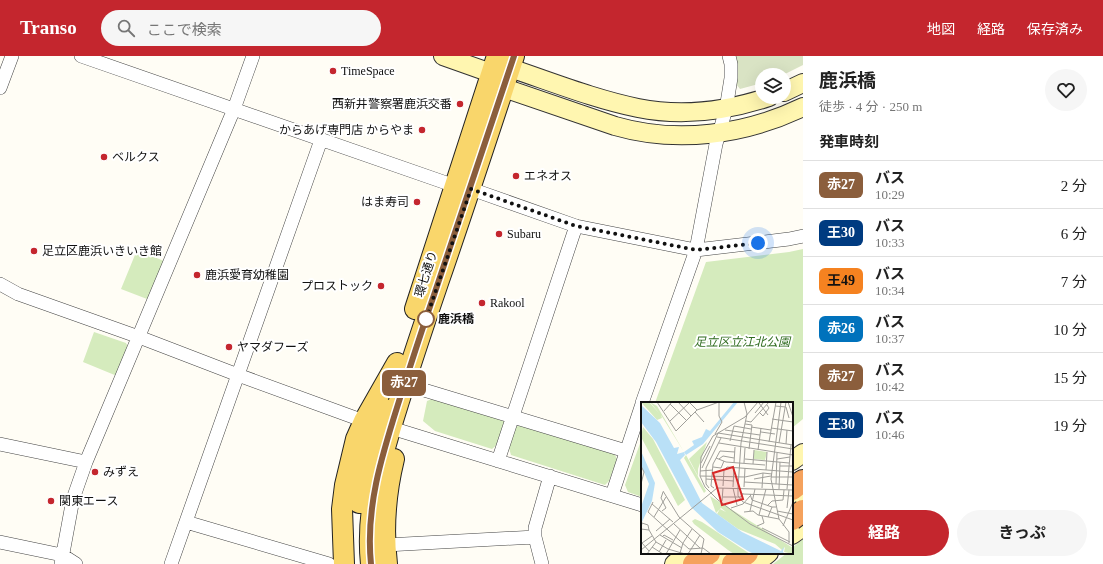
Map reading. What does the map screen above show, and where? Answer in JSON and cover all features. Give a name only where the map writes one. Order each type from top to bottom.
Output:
[{"type":"highway","points":[[793,488],[803,481]]},
{"type":"highway","points":[[694,564],[708,554]]},
{"type":"highway","points":[[733,564],[746,554]]},
{"type":"main road","name":"環七通り","points":[[358,564],[357,518],[360,491],[370,448],[397,363],[463,187],[504,88],[503,63]]},
{"type":"main road","name":"環七通り","points":[[371,564],[370,521],[373,495],[384,452],[463,187],[503,63]]},
{"type":"main road","points":[[344,564],[342,508],[345,485],[356,439],[364,421],[397,363]]},
{"type":"main road","points":[[387,554],[388,497],[403,418],[403,390]]},
{"type":"street","points":[[0,88],[12,56]]},
{"type":"street","points":[[81,56],[321,140],[576,226],[696,250],[803,236]]},
{"type":"street","points":[[61,560],[73,499],[86,462],[234,109],[253,56]]},
{"type":"street","points":[[443,56],[503,63],[575,90],[618,104],[639,108],[682,112],[726,109],[755,102]]},
{"type":"street","points":[[643,402],[696,250],[719,132],[726,109],[731,78],[731,64],[729,56]]},
{"type":"street","points":[[791,89],[803,83]]},
{"type":"street","points":[[504,88],[631,131],[676,136],[752,127],[803,107]]},
{"type":"street","points":[[171,564],[321,140]]},
{"type":"street","points":[[498,461],[576,226]]},
{"type":"street","points":[[0,284],[18,294],[139,337],[364,421]]},
{"type":"street","points":[[403,390],[513,417],[626,451]]},
{"type":"street","points":[[612,495],[641,407]]},
{"type":"street","points":[[401,432],[641,505]]},
{"type":"street","points":[[0,444],[86,462]]},
{"type":"street","points":[[793,460],[803,452]]},
{"type":"street","points":[[542,564],[535,537],[535,528],[550,476]]},
{"type":"street","points":[[793,531],[797,513]]},
{"type":"street","points":[[186,522],[329,564]]},
{"type":"street","points":[[387,554],[535,537]]},
{"type":"street","points":[[0,542],[76,564]]},
{"type":"street","points":[[674,564],[686,554]]},
{"type":"street","points":[[716,564],[729,554]]},
{"type":"street","points":[[755,564],[768,554]]},
{"type":"green space","points":[[736,56],[803,56],[803,65],[791,71],[791,68],[755,68],[755,85],[740,89],[736,84],[738,69]]},
{"type":"green space","name":"足立区立江北公園","points":[[803,249],[803,419],[793,427],[793,402],[655,402],[706,262]]},
{"type":"green space","points":[[137,250],[164,261],[147,299],[121,289]]},
{"type":"green space","points":[[94,332],[126,343],[128,347],[117,376],[83,362]]},
{"type":"green space","points":[[432,399],[504,421],[502,432],[495,447],[492,449],[435,431],[423,421],[427,401]]},
{"type":"green space","points":[[520,425],[614,453],[617,459],[609,481],[605,485],[511,455],[509,448],[516,427]]},
{"type":"green space","points":[[641,441],[641,497],[628,492],[625,485]]},
{"type":"green space","points":[[803,539],[803,564],[773,564],[786,554],[793,554],[793,547]]},
{"type":"bus line","name":"赤27","points":[[371,564],[370,521],[373,495],[386,442],[409,367],[471,189],[514,56]]},
{"type":"place","name":"TimeSpace","points":[[333,71]]},
{"type":"place","name":"西新井警察署鹿浜交番","points":[[460,104]]},
{"type":"place","name":"からあげ専門店 からやま","points":[[422,130]]},
{"type":"place","name":"ベルクス","points":[[104,157]]},
{"type":"place","name":"エネオス","points":[[516,176]]},
{"type":"place","name":"はま寿司","points":[[417,202]]},
{"type":"place","name":"Subaru","points":[[499,234]]},
{"type":"place","name":"足立区鹿浜いきいき館","points":[[34,251]]},
{"type":"place","name":"鹿浜愛育幼稚園","points":[[197,275]]},
{"type":"place","name":"プロストック","points":[[381,286]]},
{"type":"place","name":"Rakool","points":[[482,303]]},
{"type":"place","name":"鹿浜橋","points":[[426,319]]},
{"type":"place","name":"ヤマダフーズ","points":[[229,347]]},
{"type":"place","name":"みずえ","points":[[95,472]]},
{"type":"place","name":"関東エース","points":[[51,501]]},
{"type":"route","points":[[426,319],[425,322],[471,189],[576,226],[696,250],[758,243]]}]
